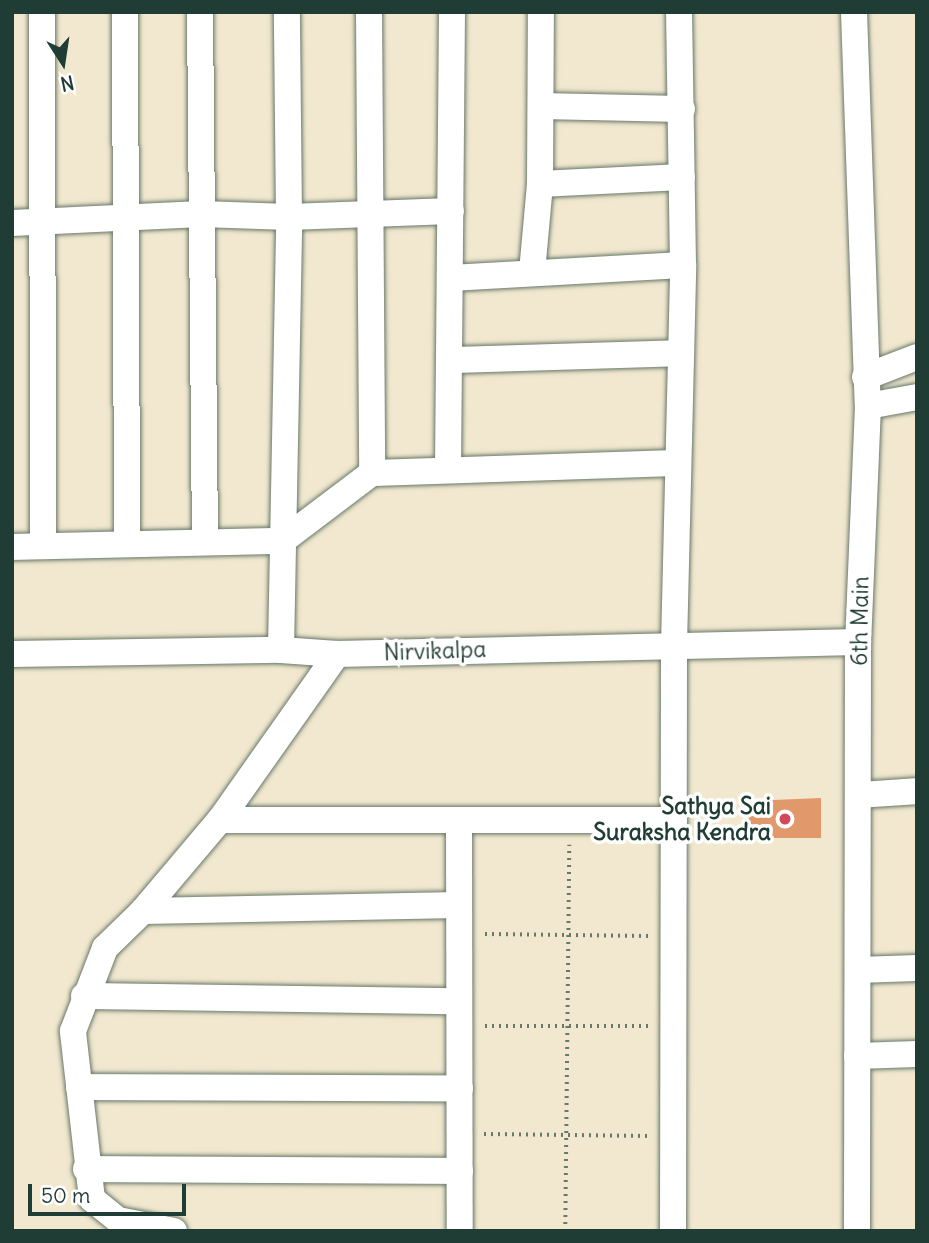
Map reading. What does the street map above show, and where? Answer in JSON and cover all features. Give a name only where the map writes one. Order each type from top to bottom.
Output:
[{"type":"street","points":[[42,12],[43,546]]},
{"type":"street","points":[[125,12],[127,544]]},
{"type":"street","points":[[200,12],[205,542]]},
{"type":"street","points":[[281,650],[289,217],[287,12]]},
{"type":"street","points":[[369,12],[368,212],[372,473]]},
{"type":"street","points":[[448,469],[452,12]]},
{"type":"street","points":[[532,272],[540,184],[541,12]]},
{"type":"street","points":[[673,1231],[674,645],[683,265],[680,12]]},
{"type":"street","name":"6th Main","points":[[855,12],[867,406],[858,642],[857,1231]]},
{"type":"street","points":[[541,106],[682,109]]},
{"type":"street","points":[[540,184],[682,177]]},
{"type":"street","points":[[12,223],[201,214],[289,217],[451,211]]},
{"type":"street","points":[[450,278],[683,265]]},
{"type":"street","points":[[451,360],[681,353]]},
{"type":"street","points":[[865,377],[917,357]]},
{"type":"street","points":[[867,406],[917,397]]},
{"type":"street","points":[[12,547],[282,541],[372,473],[677,463]]},
{"type":"street","name":"Nirvikalpa","points":[[12,654],[281,650],[337,654],[858,642]]},
{"type":"street","points":[[174,1231],[118,1220],[92,1199],[86,1169],[73,1031],[84,996],[105,948],[143,911],[219,820],[337,654]]},
{"type":"street","points":[[859,795],[917,791]]},
{"type":"street","points":[[219,820],[674,820]]},
{"type":"street","points":[[459,821],[460,1231]]},
{"type":"street","points":[[143,911],[459,905]]},
{"type":"street","points":[[858,970],[917,968]]},
{"type":"street","points":[[84,996],[459,1001]]},
{"type":"street","points":[[858,1056],[917,1054]]},
{"type":"street","points":[[79,1087],[460,1088]]},
{"type":"street","points":[[86,1169],[460,1171]]},
{"type":"path","points":[[557,845],[583,845]]},
{"type":"path","points":[[565,1231],[569,845]]},
{"type":"path","points":[[485,921],[485,947]]},
{"type":"path","points":[[485,934],[652,936]]},
{"type":"path","points":[[485,1013],[485,1040]]},
{"type":"path","points":[[485,1026],[653,1026]]},
{"type":"path","points":[[484,1148],[485,1121]]},
{"type":"path","points":[[485,1134],[654,1136]]},
{"type":"building","name":"Sathya Sai Suraksha Kendra","points":[[821,798],[821,838],[748,838],[749,801]]},
{"type":"place","name":"Sathya Sai Suraksha Kendra","points":[[785,819]]}]
